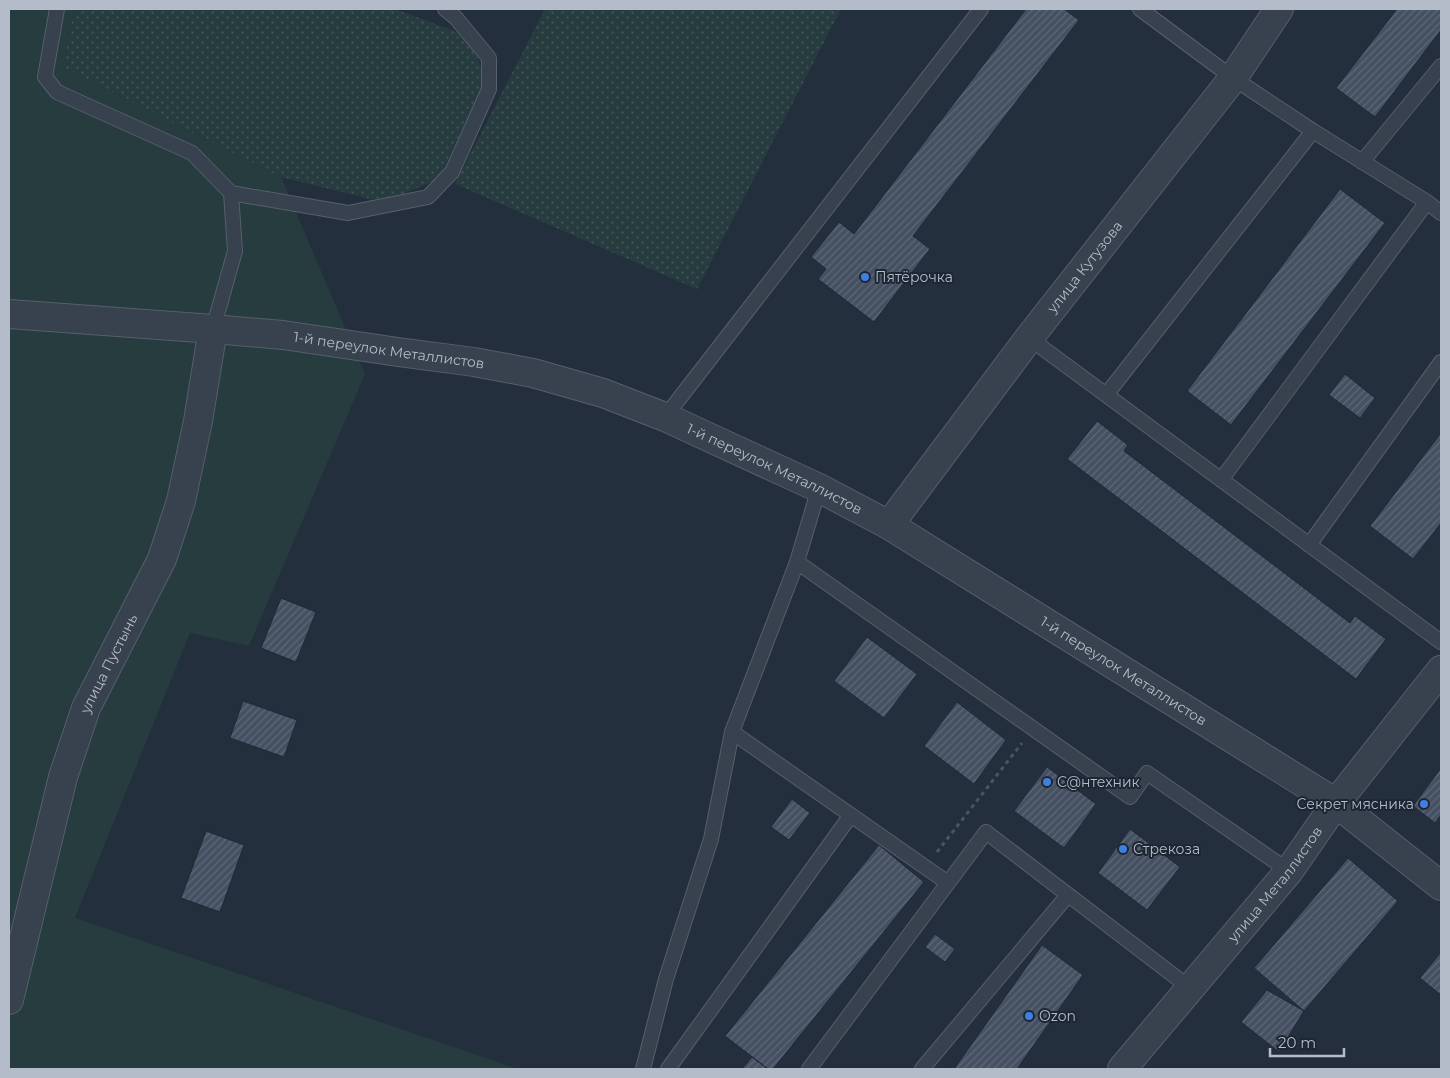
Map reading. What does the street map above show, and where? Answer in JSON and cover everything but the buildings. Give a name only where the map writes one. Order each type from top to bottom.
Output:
[{"type":"street","name":"улица Кутузова","points":[[888,525],[1029,338],[1232,78],[1280,9]]},
{"type":"street","name":"1-й переулок Металлистов","points":[[9,314],[283,335],[474,362],[525,372],[603,393],[665,417],[819,488],[888,525],[1336,803],[1441,886]]},
{"type":"street","name":"улица Пустынь","points":[[9,1000],[63,777],[86,708],[162,559],[181,501],[198,421],[213,329]]},
{"type":"street","name":"улица Металлистов","points":[[1122,1069],[1289,871],[1336,803],[1441,670]]},
{"type":"lane","points":[[57,9],[44,77],[57,92],[192,153],[231,193],[348,213],[428,197],[452,172],[489,89],[489,58],[456,18],[445,9]]},
{"type":"lane","points":[[665,417],[981,9]]},
{"type":"lane","points":[[1140,9],[1232,78],[1313,132],[1427,202],[1441,213]]},
{"type":"lane","points":[[1362,162],[1441,66]]},
{"type":"lane","points":[[1106,396],[1313,132]]},
{"type":"lane","points":[[213,329],[235,251],[231,193]]},
{"type":"lane","points":[[1221,480],[1427,202]]},
{"type":"lane","points":[[1029,338],[1441,642]]},
{"type":"lane","points":[[1309,545],[1441,362]]},
{"type":"lane","points":[[643,1069],[666,979],[711,840],[732,732],[797,562],[819,488]]},
{"type":"lane","points":[[797,562],[1130,797],[1147,773],[1289,871]]},
{"type":"lane","points":[[732,732],[948,883]]},
{"type":"lane","points":[[668,1069],[851,815]]},
{"type":"lane","points":[[809,1069],[986,832],[1190,988]]},
{"type":"lane","points":[[922,1069],[1068,895]]},
{"type":"path","points":[[926,866],[1034,728]]},
{"type":"green space","points":[[9,9],[74,9],[63,67],[281,177],[365,374],[249,646],[190,633],[75,918],[518,1069],[9,1069]]},
{"type":"green space","points":[[74,9],[395,9],[470,37],[485,79],[439,179],[383,202],[281,177],[63,67]]},
{"type":"green space","points":[[545,9],[841,9],[697,289],[455,184]]},
{"type":"place","name":"Пятёрочка","points":[[865,277]]},
{"type":"place","name":"С@нтехник","points":[[1047,782]]},
{"type":"place","name":"Секрет мясника","points":[[1424,804]]},
{"type":"place","name":"Стрекоза","points":[[1123,849]]},
{"type":"place","name":"Ozon","points":[[1029,1016]]}]
